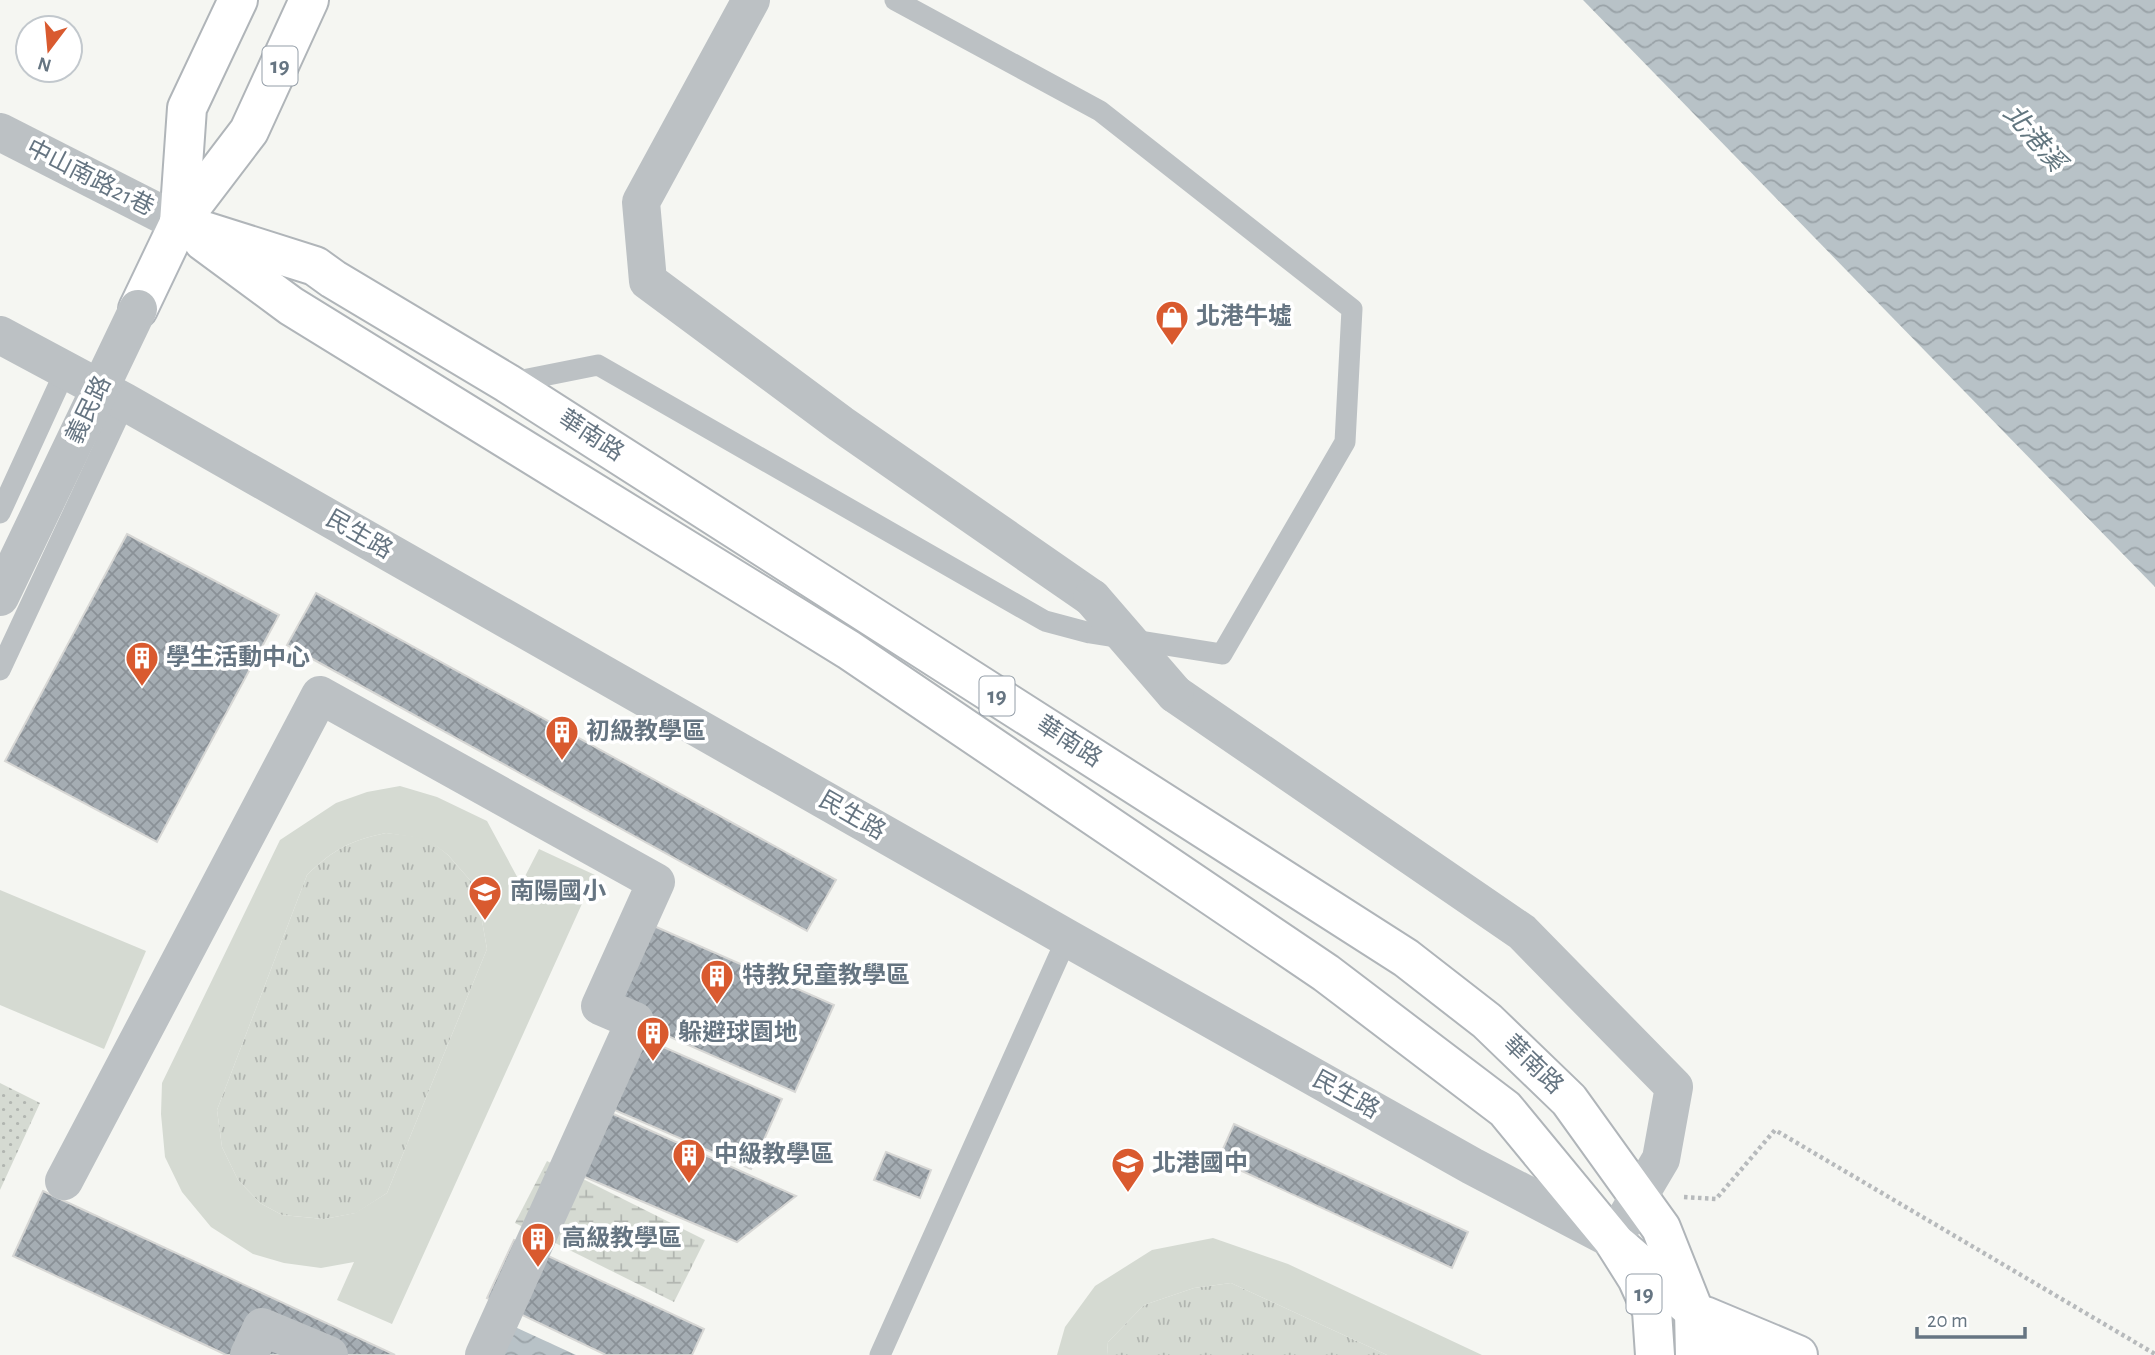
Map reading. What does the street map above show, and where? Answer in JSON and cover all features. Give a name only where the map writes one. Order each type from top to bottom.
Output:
[{"type":"main road","points":[[179,223],[187,108],[238,0]]},
{"type":"main road","name":"19","points":[[179,223],[250,131],[309,0]]},
{"type":"main road","name":"華南路","points":[[179,223],[315,265],[333,279],[507,383],[1406,958],[1487,1021],[1569,1100],[1661,1228],[1693,1311],[1695,1355]]},
{"type":"main road","name":"華南路","points":[[179,223],[291,306],[849,650],[1326,972],[1505,1109],[1612,1240],[1637,1278],[1652,1311],[1655,1355]]},
{"type":"main road","name":"義民路","points":[[138,309],[179,223]]},
{"type":"main road","name":"民生路","points":[[1612,1240],[1693,1311],[1735,1355]]},
{"type":"main road","name":"民生路","points":[[1693,1311],[1798,1355]]},
{"type":"street","points":[[751,0],[641,202],[648,281],[841,424],[1092,598],[1175,694],[1522,932],[1674,1087],[1661,1159],[1612,1240]]},
{"type":"street","name":"中山南路21巷","points":[[0,132],[179,223]]},
{"type":"street","name":"義民路","points":[[0,597],[138,309]]},
{"type":"street","name":"民生路","points":[[0,335],[125,402],[1067,939],[1472,1166],[1612,1240]]},
{"type":"street","points":[[64,1181],[320,695],[656,882],[600,1006],[635,1021],[484,1355]]},
{"type":"street","points":[[249,1355],[262,1327],[329,1355]]},
{"type":"lane","points":[[507,383],[598,365],[1045,621],[1090,633],[1222,654],[1345,442],[1352,309],[1100,111],[895,0]]},
{"type":"lane","name":"義民路","points":[[0,513],[66,369]]},
{"type":"lane","name":"義民路","points":[[0,670],[125,402]]},
{"type":"lane","points":[[880,1355],[1067,939]]},
{"type":"path","points":[[1638,1197],[1716,1199],[1775,1129],[2155,1354]]},
{"type":"green space","points":[[400,786],[437,797],[487,821],[521,884],[539,849],[595,875],[392,1324],[337,1300],[354,1262],[321,1268],[284,1263],[253,1254],[211,1227],[182,1192],[165,1157],[161,1114],[162,1083],[280,840],[336,803],[367,792]],"holes":[[[386,833],[427,839],[448,855],[476,887],[487,949],[387,1193],[355,1213],[324,1219],[282,1215],[260,1203],[238,1180],[222,1147],[217,1110],[307,875],[334,852],[362,839]]]},
{"type":"green space","points":[[386,833],[427,838],[448,855],[476,887],[487,949],[387,1193],[356,1213],[324,1219],[282,1215],[260,1203],[238,1180],[222,1147],[217,1110],[307,875],[343,847]]},
{"type":"green space","points":[[0,890],[146,951],[104,1049],[0,1005]]},
{"type":"green space","points":[[0,1083],[40,1103],[0,1190]]},
{"type":"green space","points":[[547,1161],[705,1240],[674,1302],[515,1223]]},
{"type":"green space","points":[[1213,1238],[1288,1264],[1482,1355],[1387,1355],[1231,1283],[1194,1288],[1144,1305],[1108,1342],[1107,1355],[1057,1355],[1065,1327],[1095,1286],[1152,1250]]},
{"type":"green space","points":[[1231,1283],[1387,1355],[1107,1355],[1108,1342],[1144,1305],[1194,1288]]},
{"type":"water","name":"北港溪","points":[[1583,0],[2155,0],[2155,587]]},
{"type":"water","points":[[515,1327],[576,1355],[502,1355]]},
{"type":"building","name":"學生活動中心","points":[[127,534],[279,615],[157,842],[5,761]]},
{"type":"building","name":"初級教學區","points":[[316,593],[836,880],[807,931],[287,645]]},
{"type":"building","name":"特教兒童教學區","points":[[638,919],[834,1005],[795,1092],[600,1006]]},
{"type":"building","name":"躲避球園地","points":[[620,1028],[782,1099],[751,1169],[589,1099]]},
{"type":"building","name":"中級教學區","points":[[609,1112],[796,1196],[737,1242],[580,1175]]},
{"type":"building","points":[[1234,1124],[1468,1232],[1452,1268],[1218,1160]]},
{"type":"building","points":[[886,1152],[931,1170],[920,1198],[874,1180]]},
{"type":"building","points":[[43,1191],[395,1355],[226,1355],[13,1256]]},
{"type":"building","name":"高級教學區","points":[[514,1240],[704,1329],[692,1355],[606,1355],[487,1298]]},
{"type":"place","name":"北港牛墟","points":[[1172,347]]},
{"type":"place","name":"學生活動中心","points":[[142,688]]},
{"type":"place","name":"初級教學區","points":[[562,762]]},
{"type":"place","name":"南陽國小","points":[[485,922]]},
{"type":"place","name":"特教兒童教學區","points":[[717,1006]]},
{"type":"place","name":"躲避球園地","points":[[653,1063]]},
{"type":"place","name":"中級教學區","points":[[689,1185]]},
{"type":"place","name":"北港國中","points":[[1128,1194]]},
{"type":"place","name":"高級教學區","points":[[538,1269]]}]
